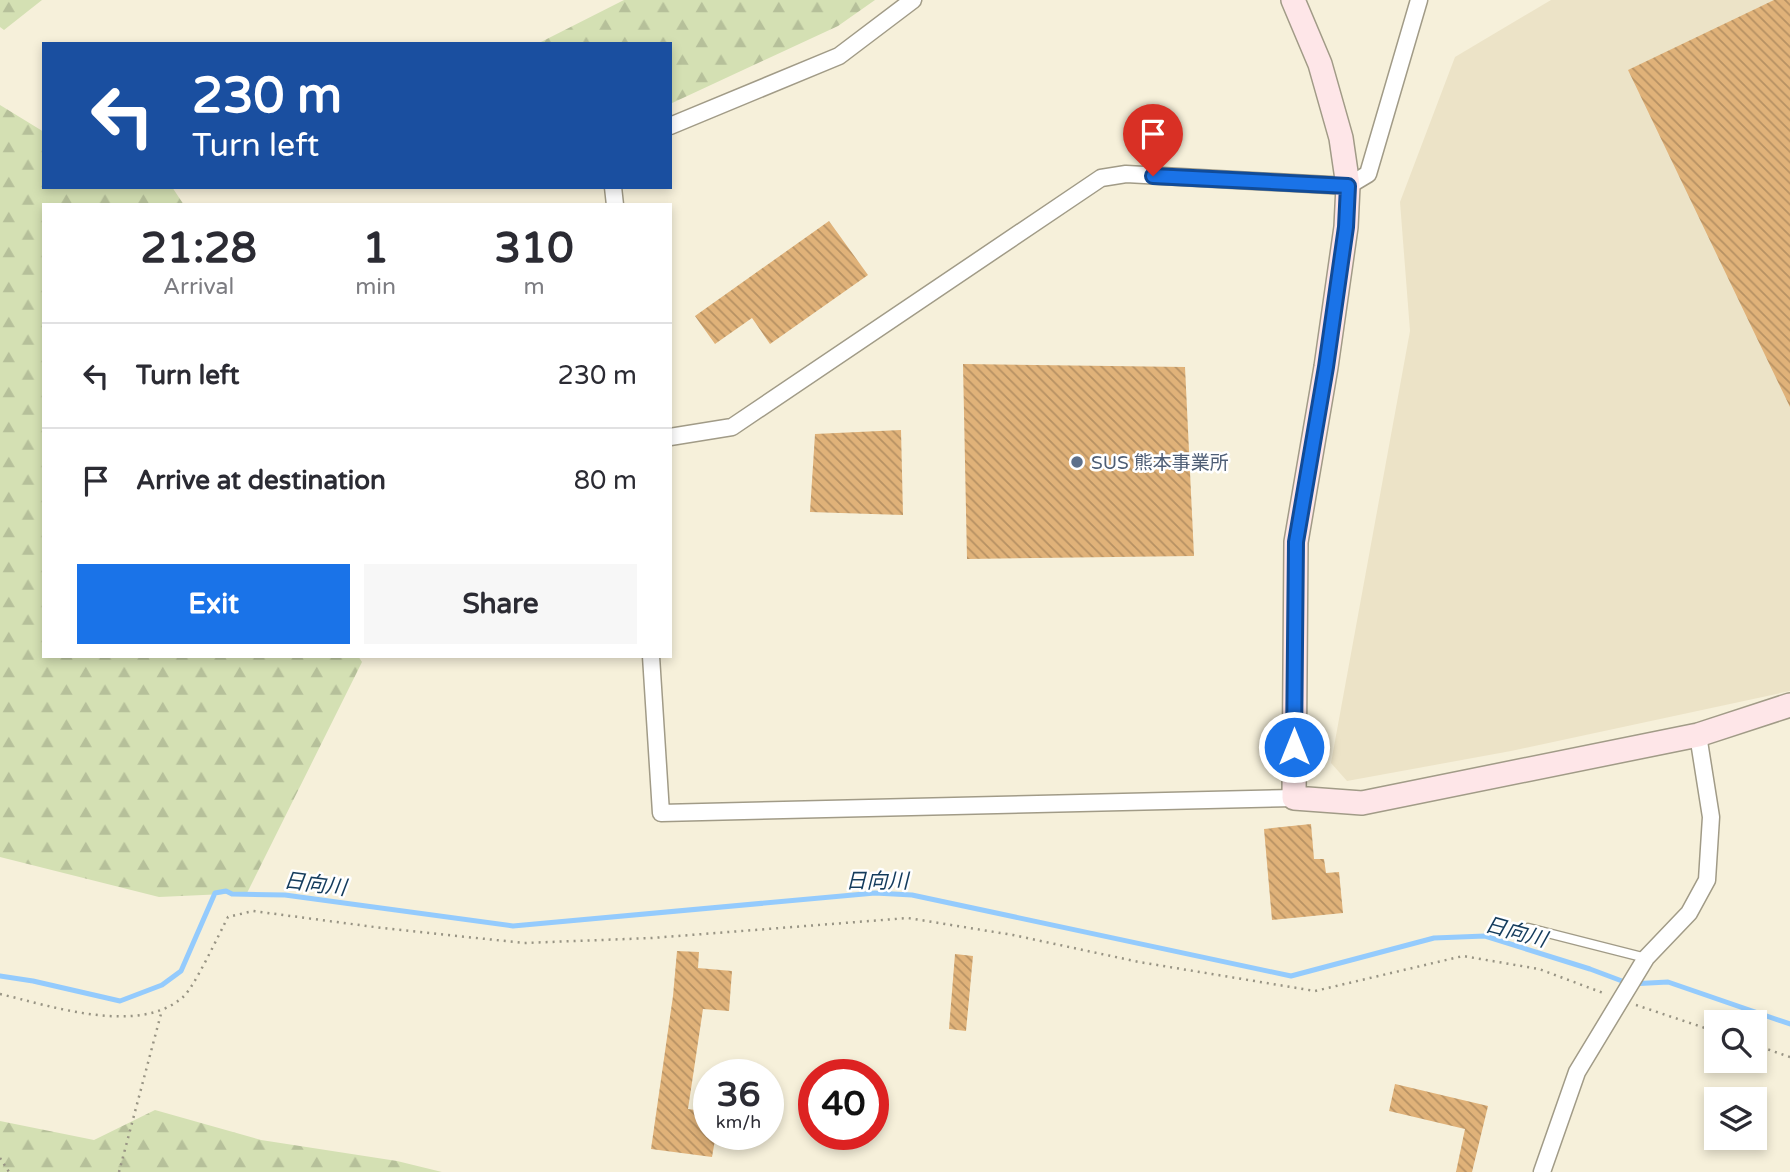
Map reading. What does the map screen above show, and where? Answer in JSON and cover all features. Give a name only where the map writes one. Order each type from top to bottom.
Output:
[{"type":"street","points":[[672,125],[839,56],[913,0]]},
{"type":"street","points":[[1293,0],[1320,64],[1341,138],[1348,186],[1346,227],[1326,367],[1296,542],[1293,798]]},
{"type":"street","points":[[672,437],[732,427],[1101,178],[1126,174],[1348,186],[1368,174],[1419,0]]},
{"type":"street","points":[[651,658],[661,813],[1293,798],[1362,803],[1698,735],[1790,705]]},
{"type":"street","points":[[1542,1172],[1577,1072],[1646,958],[1689,913],[1707,880],[1711,817],[1698,735]]},
{"type":"lane","points":[[1528,928],[1646,958]]},
{"type":"path","points":[[0,994],[93,1016],[122,1016],[162,1010],[185,996],[228,916],[253,911],[524,943],[652,938],[908,918],[1013,935],[1139,962],[1315,990],[1462,956],[1539,969],[1704,1028]]},
{"type":"path","points":[[118,1172],[162,1010]]},
{"type":"path","points":[[1767,1049],[1790,1057]]},
{"type":"path","points":[[0,1158],[9,1172]]},
{"type":"shaded area","points":[[1551,0],[1790,0],[1790,691],[1511,751],[1347,781],[1331,763],[1410,331],[1400,202],[1455,57]]},
{"type":"green space","points":[[0,0],[42,0],[4,30],[0,27]]},
{"type":"green space","points":[[624,0],[875,0],[838,26],[672,103],[672,42],[541,42]]},
{"type":"green space","points":[[0,105],[42,131],[42,189],[173,189],[183,203],[42,203],[42,658],[359,658],[362,662],[247,893],[159,897],[0,857]]},
{"type":"green space","points":[[155,1110],[261,1140],[397,1161],[442,1172],[0,1172],[0,1121],[94,1140]]},
{"type":"building","points":[[1774,0],[1790,0],[1790,407],[1628,70]]},
{"type":"building","points":[[829,221],[868,275],[770,344],[752,318],[715,344],[695,316]]},
{"type":"building","name":"SUS 熊本事業所","points":[[963,364],[1185,367],[1194,556],[967,559]]},
{"type":"building","points":[[901,430],[903,515],[810,512],[815,434]]},
{"type":"building","points":[[1311,824],[1314,859],[1324,859],[1326,873],[1339,872],[1343,913],[1272,920],[1264,829]]},
{"type":"building","points":[[677,951],[699,952],[698,968],[732,971],[729,1011],[703,1009],[696,1059],[693,1059],[688,1109],[693,1110],[693,1150],[713,1150],[712,1157],[651,1149]]},
{"type":"building","points":[[955,954],[973,956],[966,1031],[949,1029]]},
{"type":"building","points":[[1395,1084],[1488,1106],[1472,1172],[1456,1172],[1465,1129],[1389,1111]]},
{"type":"waterway","name":"日向川","points":[[0,976],[120,1001],[162,985],[181,971],[215,893],[226,891],[232,894],[285,895],[513,926],[875,893],[912,895],[1291,976],[1434,938],[1485,936],[1630,984],[1668,982],[1790,1024]]},
{"type":"place","name":"SUS 熊本事業所","points":[[1077,462]]},
{"type":"route","points":[[1153,176],[1348,186],[1346,227],[1326,367],[1296,542],[1294,747]]}]
